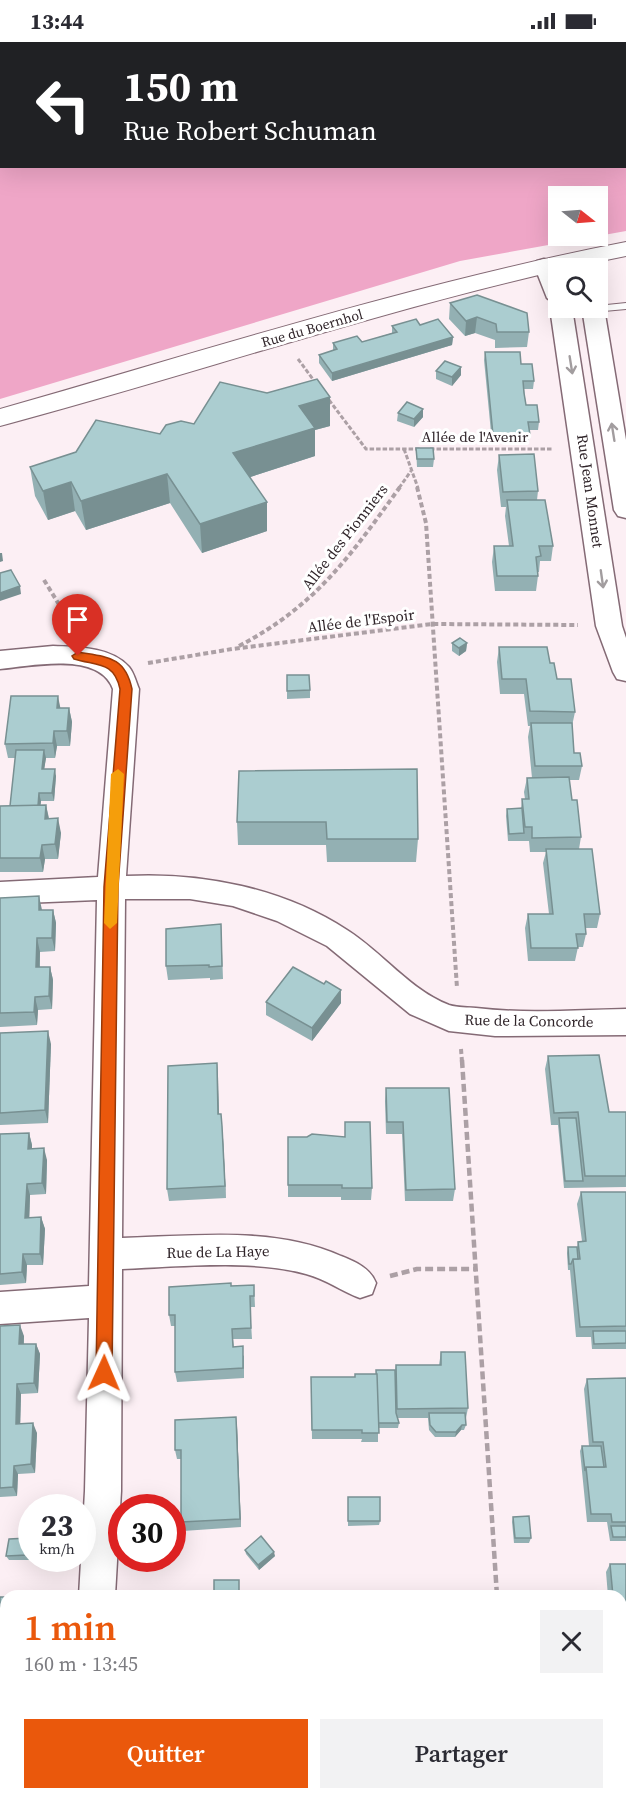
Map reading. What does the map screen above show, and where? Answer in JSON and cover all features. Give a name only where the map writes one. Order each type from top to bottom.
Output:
[{"type":"street","name":"Rue du Boernhol","points":[[598,258],[626,249]]},
{"type":"street","points":[[544,265],[548,274]]},
{"type":"street","name":"Rue du Boernhol","points":[[0,418],[454,287],[548,265]]},
{"type":"street","name":"Rue Jean Monnet","points":[[563,318],[609,626],[626,672]]},
{"type":"street","name":"Rue Jean Monnet","points":[[595,318],[626,510]]},
{"type":"street","points":[[0,660],[66,656],[104,663],[122,674],[126,689],[111,887],[103,1491],[97,1590]]},
{"type":"street","name":"Rue de la Concorde","points":[[0,892],[111,887],[190,888],[233,895],[286,912],[337,938],[420,1005],[449,1018],[488,1023],[626,1022]]},
{"type":"street","name":"Rue de La Haye","points":[[106,1254],[274,1251],[309,1258],[329,1265],[360,1283]]},
{"type":"street","points":[[0,1308],[105,1301]]},
{"type":"lane","points":[[608,307],[626,306]]},
{"type":"path","points":[[281,337],[316,384]]},
{"type":"path","name":"Allée de l'Avenir","points":[[323,393],[366,449],[584,448]]},
{"type":"path","name":"Allée des Pionniers","points":[[232,649],[271,630],[297,613],[318,593],[411,471]]},
{"type":"path","points":[[44,580],[104,663]]},
{"type":"path","name":"Allée de l'Espoir","points":[[104,663],[432,624],[609,626]]},
{"type":"path","points":[[360,1283],[417,1269],[476,1269]]},
{"type":"shaded area","points":[[0,168],[626,168],[626,231],[608,234],[608,186],[548,186],[548,245],[460,261],[0,399]]},
{"type":"building","points":[[477,295],[527,313],[529,332],[497,332],[496,324],[477,317],[466,321],[450,303]]},
{"type":"building","points":[[416,319],[420,325],[438,319],[453,337],[332,373],[319,355],[337,349],[333,343],[357,336],[362,342],[397,332],[392,326]]},
{"type":"building","points":[[485,352],[520,352],[521,364],[532,364],[534,381],[523,381],[524,393],[526,405],[537,405],[539,422],[528,422],[530,435],[493,435]]},
{"type":"building","points":[[445,361],[461,367],[452,377],[436,371]]},
{"type":"building","points":[[317,379],[330,397],[299,406],[315,428],[233,453],[267,502],[200,524],[167,474],[81,501],[71,482],[43,491],[30,467],[76,452],[96,420],[160,434],[166,425],[181,421],[194,424],[220,382],[267,393]]},
{"type":"building","points":[[407,402],[423,409],[414,419],[398,413]]},
{"type":"building","points":[[416,448],[433,448],[434,459],[417,459]]},
{"type":"building","points":[[534,454],[538,491],[503,492],[499,455]]},
{"type":"building","points":[[507,500],[545,500],[553,546],[539,546],[541,556],[536,557],[538,576],[497,576],[494,546],[513,546]]},
{"type":"building","points":[[11,570],[20,586],[0,593],[0,573]]},
{"type":"building","points":[[460,638],[467,643],[459,648],[452,643]]},
{"type":"building","points":[[499,647],[547,647],[550,663],[554,663],[557,679],[571,679],[575,712],[530,711],[526,679],[502,679]]},
{"type":"building","points":[[287,675],[309,675],[310,690],[287,691]]},
{"type":"building","points":[[11,696],[58,696],[57,708],[69,708],[67,731],[54,731],[53,743],[5,744]]},
{"type":"building","points":[[531,723],[572,723],[574,753],[580,753],[582,766],[535,766]]},
{"type":"building","points":[[16,750],[44,750],[42,769],[55,769],[52,793],[39,793],[38,806],[10,806]]},
{"type":"building","points":[[417,769],[418,839],[327,839],[326,822],[237,822],[239,771]]},
{"type":"building","points":[[569,777],[572,800],[577,800],[581,837],[532,838],[532,827],[525,827],[522,799],[529,799],[527,778]]},
{"type":"building","points":[[46,805],[45,819],[58,818],[55,844],[42,845],[40,858],[0,858],[0,806]]},
{"type":"building","points":[[522,808],[524,833],[509,834],[507,809]]},
{"type":"building","points":[[546,849],[592,849],[600,914],[584,914],[586,934],[576,934],[578,948],[531,948],[528,914],[553,914]]},
{"type":"building","points":[[39,896],[39,910],[53,910],[52,938],[37,938],[36,967],[50,967],[49,996],[35,997],[34,1012],[0,1013],[0,898]]},
{"type":"building","points":[[221,924],[222,966],[166,966],[166,929]]},
{"type":"building","points":[[293,967],[324,984],[326,981],[341,990],[312,1028],[266,1002]]},
{"type":"building","points":[[48,1031],[45,1110],[0,1113],[0,1033]]},
{"type":"building","points":[[599,1055],[609,1112],[626,1112],[626,1176],[585,1176],[578,1112],[554,1113],[548,1056]]},
{"type":"building","points":[[217,1063],[218,1114],[221,1114],[225,1186],[167,1189],[168,1066]]},
{"type":"building","points":[[386,1088],[449,1088],[455,1189],[406,1190],[403,1122],[387,1122]]},
{"type":"building","points":[[559,1118],[576,1118],[583,1181],[565,1181]]},
{"type":"building","points":[[345,1122],[370,1122],[372,1188],[342,1188],[342,1185],[288,1185],[288,1137],[307,1137],[312,1134],[345,1137]]},
{"type":"building","points":[[29,1133],[28,1149],[44,1148],[42,1183],[27,1184],[25,1218],[41,1217],[40,1254],[23,1254],[22,1272],[0,1274],[0,1134]]},
{"type":"building","points":[[581,1192],[626,1192],[626,1326],[580,1327],[573,1259],[580,1259],[578,1242],[586,1241]]},
{"type":"building","points":[[568,1247],[577,1247],[578,1259],[573,1259],[571,1264],[569,1264]]},
{"type":"building","points":[[231,1283],[231,1286],[254,1285],[254,1296],[250,1296],[251,1328],[232,1329],[233,1347],[243,1346],[243,1368],[175,1372],[175,1315],[169,1315],[169,1287]]},
{"type":"building","points":[[20,1325],[19,1344],[36,1344],[34,1383],[17,1384],[16,1424],[33,1423],[31,1464],[14,1466],[13,1487],[0,1488],[0,1326]]},
{"type":"building","points":[[593,1331],[626,1331],[626,1343],[594,1344]]},
{"type":"building","points":[[441,1352],[465,1352],[468,1408],[397,1409],[396,1365],[441,1365]]},
{"type":"building","points":[[376,1370],[395,1370],[396,1413],[399,1423],[378,1423]]},
{"type":"building","points":[[355,1374],[377,1374],[379,1433],[362,1433],[362,1430],[312,1430],[311,1377],[355,1377]]},
{"type":"building","points":[[626,1378],[626,1522],[612,1522],[611,1514],[591,1514],[586,1467],[606,1467],[603,1442],[593,1442],[587,1379]]},
{"type":"building","points":[[429,1413],[465,1413],[466,1425],[462,1425],[456,1432],[436,1432],[430,1425]]},
{"type":"building","points":[[236,1417],[240,1519],[186,1522],[186,1494],[181,1494],[181,1450],[175,1450],[175,1420]]},
{"type":"building","points":[[582,1446],[601,1446],[604,1467],[586,1467],[585,1471]]},
{"type":"building","points":[[348,1497],[380,1497],[380,1521],[348,1521]]},
{"type":"building","points":[[529,1516],[531,1538],[515,1538],[513,1517]]},
{"type":"building","points":[[611,1526],[626,1526],[626,1537],[613,1537]]},
{"type":"building","points":[[261,1536],[274,1552],[258,1565],[245,1550]]},
{"type":"building","points":[[9,1539],[18,1539],[18,1555],[6,1556]]},
{"type":"building","points":[[610,1564],[626,1564],[626,1590],[612,1590]]},
{"type":"building","points":[[214,1580],[239,1580],[239,1590],[214,1590]]},
{"type":"slow traffic","points":[[110,923],[118,774]]},
{"type":"route","points":[[78,656],[103,661],[117,668],[125,681],[126,689],[121,726],[111,887],[104,1373]]}]
